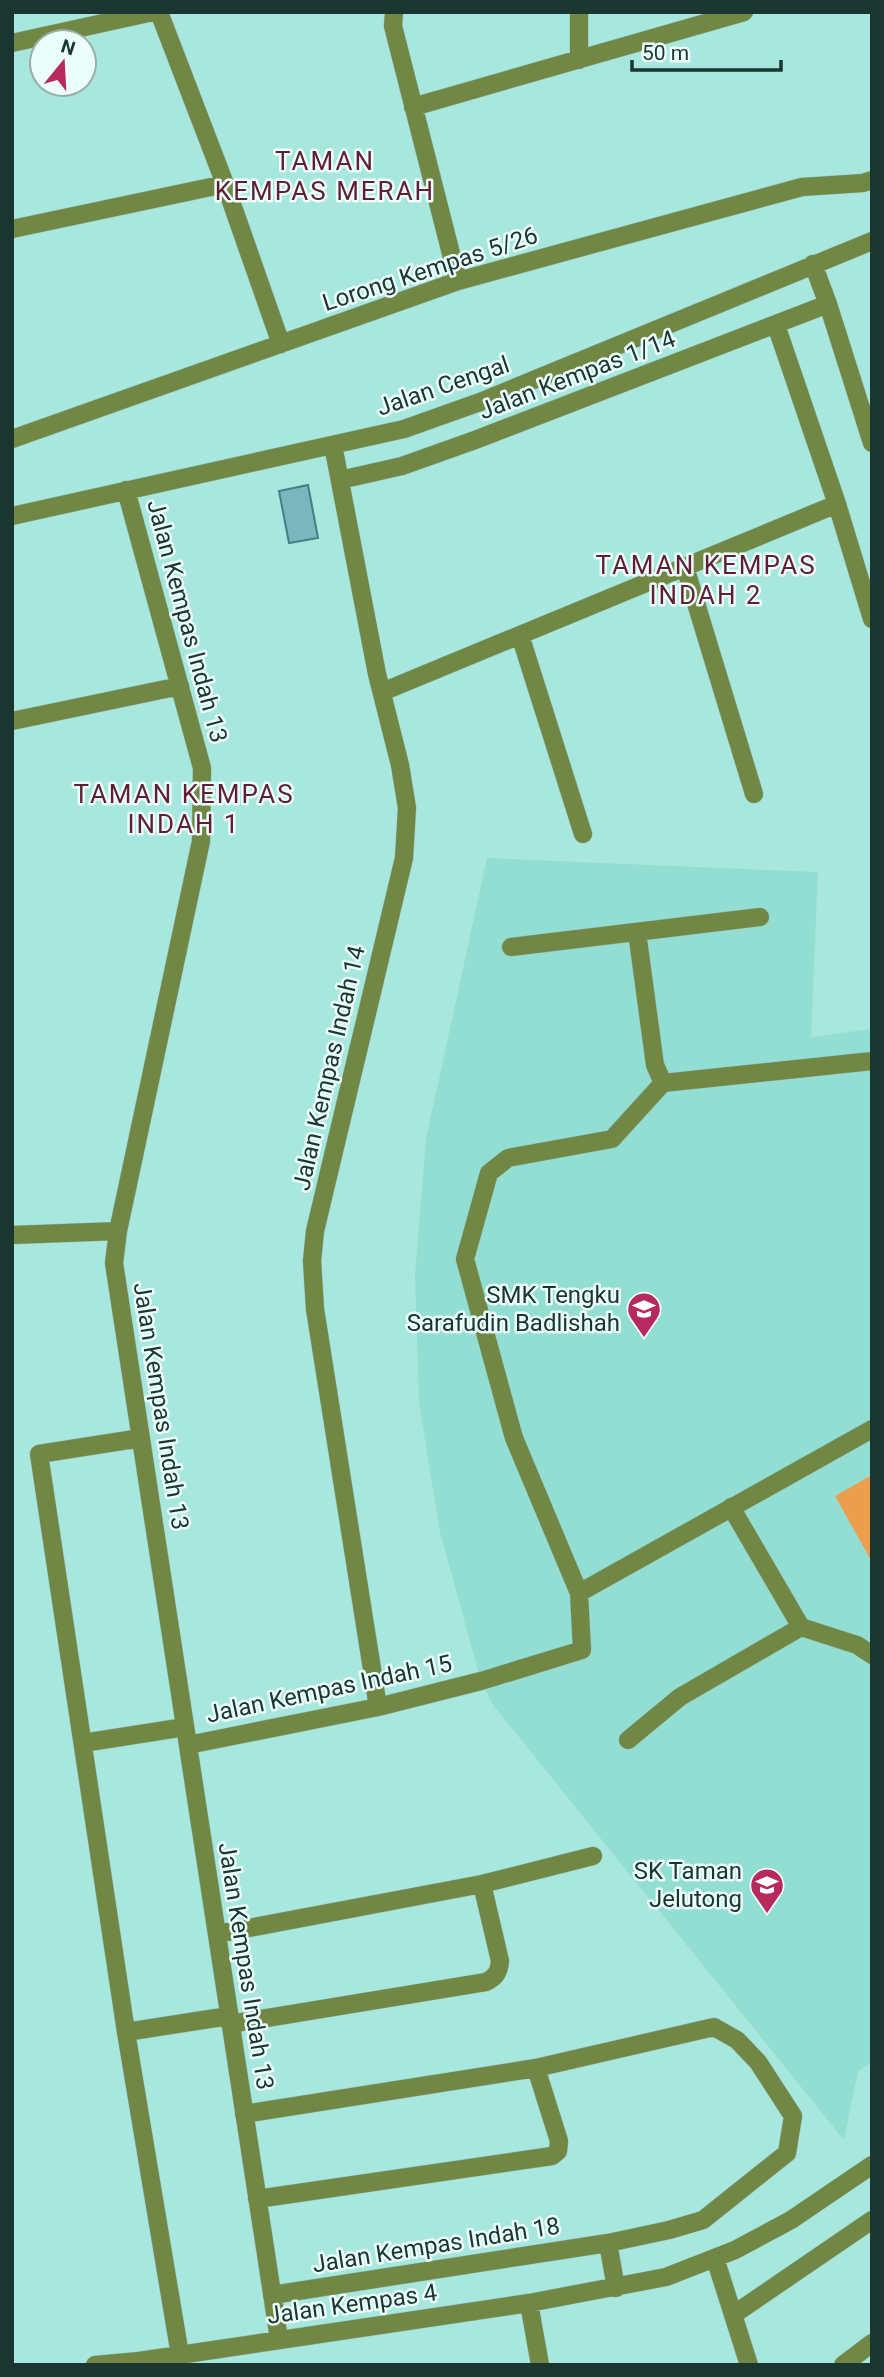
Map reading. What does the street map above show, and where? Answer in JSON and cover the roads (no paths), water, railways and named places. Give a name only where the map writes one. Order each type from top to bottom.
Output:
[{"type":"street","points":[[12,43],[153,12]]},
{"type":"street","points":[[159,12],[225,184],[281,344]]},
{"type":"street","points":[[394,12],[393,26],[458,281]]},
{"type":"street","points":[[579,12],[579,60]]},
{"type":"street","points":[[413,107],[744,12]]},
{"type":"street","name":"Lorong Kempas 5/26","points":[[12,439],[458,281],[802,187],[872,180]]},
{"type":"street","points":[[12,229],[225,184]]},
{"type":"street","name":"Jalan Cengal","points":[[12,516],[404,429],[480,402],[872,241]]},
{"type":"street","points":[[813,264],[872,443]]},
{"type":"street","name":"Jalan Kempas 1/14","points":[[340,480],[402,466],[475,440],[828,304]]},
{"type":"street","points":[[776,325],[837,504],[872,619]]},
{"type":"street","name":"Jalan Kempas Indah 14","points":[[333,445],[407,808],[404,858],[315,1231],[312,1261],[315,1309],[378,1707]]},
{"type":"street","name":"Jalan Kempas Indah 13","points":[[126,490],[202,768],[201,841],[118,1231],[114,1263],[279,2339]]},
{"type":"street","points":[[382,692],[837,504]]},
{"type":"street","points":[[685,567],[754,794]]},
{"type":"street","points":[[520,635],[583,834]]},
{"type":"street","points":[[12,721],[180,686]]},
{"type":"street","points":[[511,947],[760,917]]},
{"type":"street","points":[[637,932],[655,1065],[663,1083]]},
{"type":"street","points":[[872,1061],[663,1083],[612,1139],[508,1158],[489,1173],[465,1259],[514,1438],[579,1593],[872,1429]]},
{"type":"street","points":[[12,1235],[118,1231]]},
{"type":"street","points":[[141,1438],[39,1454],[126,2032],[180,2355]]},
{"type":"street","points":[[731,1507],[801,1628],[857,1645],[872,1655]]},
{"type":"street","name":"Jalan Kempas Indah 15","points":[[188,1745],[378,1707],[481,1681],[582,1650],[579,1593]]},
{"type":"street","points":[[628,1740],[680,1698],[801,1628]]},
{"type":"street","points":[[83,1743],[185,1727]]},
{"type":"street","points":[[217,1934],[482,1884],[593,1856]]},
{"type":"street","points":[[126,2032],[230,2020],[486,1982],[494,1978],[499,1971],[500,1961],[482,1884]]},
{"type":"street","name":"Jalan Kempas Indah 18","points":[[272,2295],[608,2243],[669,2230],[703,2220],[787,2153],[793,2116],[758,2062],[737,2040],[714,2027],[537,2068]]},
{"type":"street","points":[[244,2114],[537,2068],[559,2141],[558,2151],[552,2156],[257,2199]]},
{"type":"street","name":"Jalan Kempas 4","points":[[95,2365],[180,2355],[529,2303],[667,2277],[734,2250],[791,2220],[872,2165]]},
{"type":"street","points":[[733,2315],[872,2220]]},
{"type":"street","points":[[608,2243],[615,2288]]},
{"type":"street","points":[[715,2258],[749,2365]]},
{"type":"street","points":[[529,2303],[540,2365]]},
{"type":"street","points":[[843,2365],[872,2343]]},
{"type":"place","name":"SMK Tengku Sarafudin Badlishah","points":[[644,1339]]},
{"type":"place","name":"SK Taman Jelutong","points":[[767,1915]]},
{"type":"district","name":"TAMAN KEMPAS MERAH","points":[[325,176]]},
{"type":"district","name":"TAMAN KEMPAS INDAH 2","points":[[706,580]]},
{"type":"district","name":"TAMAN KEMPAS INDAH 1","points":[[184,809]]}]
